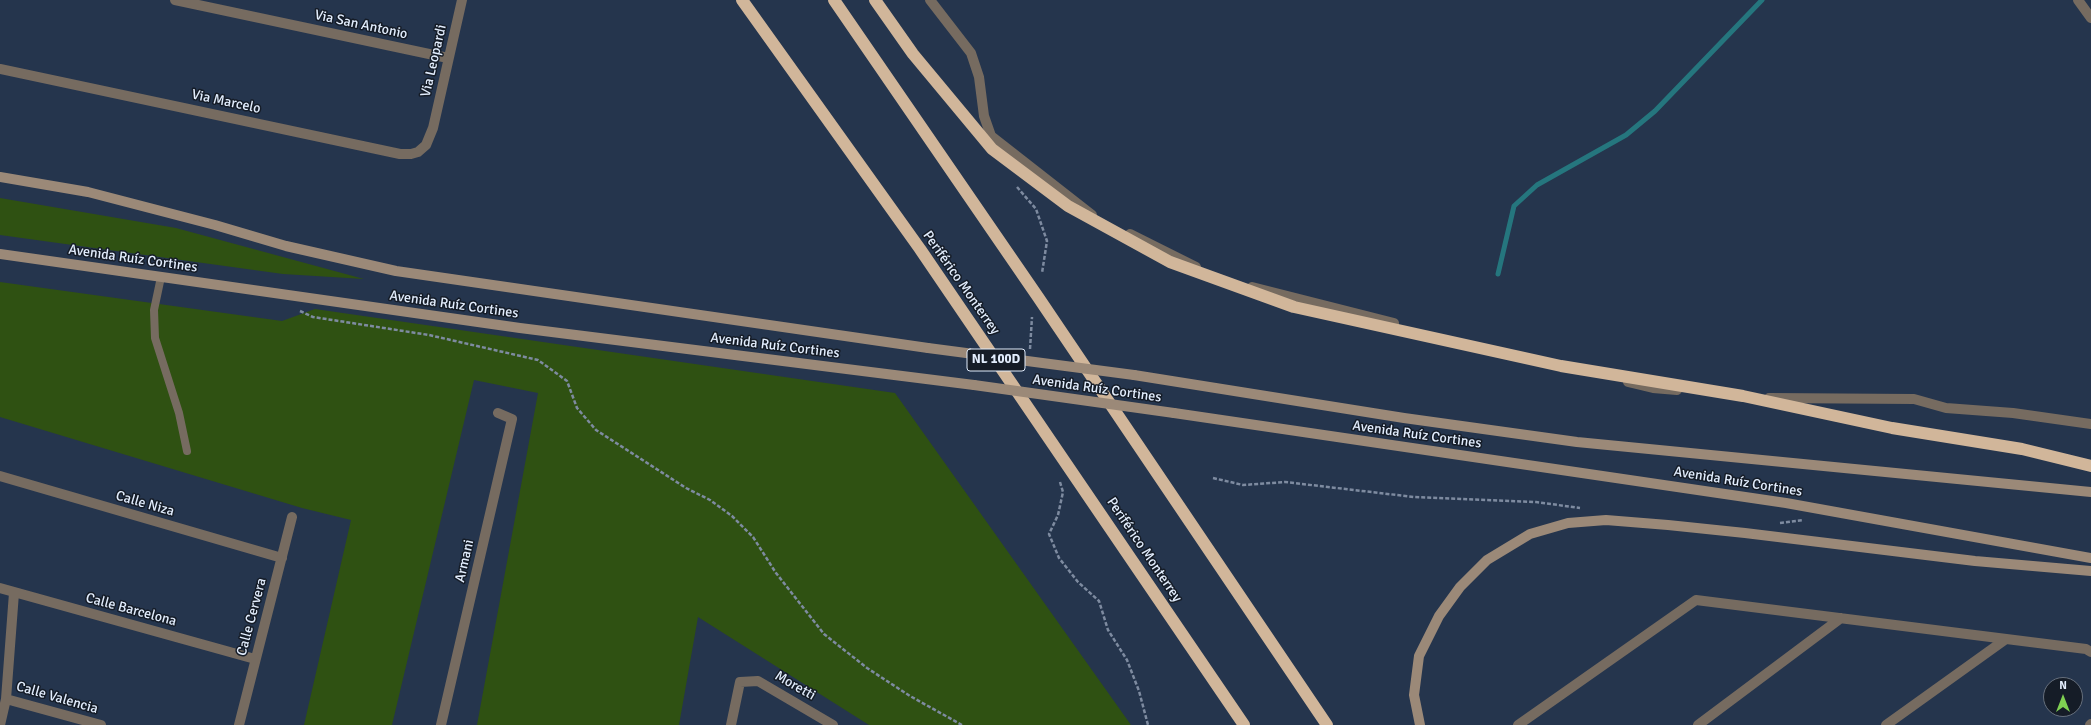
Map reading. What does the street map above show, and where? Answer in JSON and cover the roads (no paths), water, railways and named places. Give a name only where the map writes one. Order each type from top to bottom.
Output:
[{"type":"highway","name":"Periférico Monterrey","points":[[742,0],[920,249],[1244,725]]},
{"type":"highway","points":[[834,0],[1043,303],[1327,725]]},
{"type":"highway","points":[[875,0],[913,54],[992,149],[1068,206],[1170,262],[1294,307],[1561,366],[1742,396],[1892,428],[2022,449],[2091,466]]},
{"type":"main road","name":"Avenida Ruíz Cortines","points":[[0,177],[88,192],[215,225],[286,246],[396,271],[928,348],[1134,375],[1404,418],[1577,442],[2091,492]]},
{"type":"main road","name":"Avenida Ruíz Cortines","points":[[0,254],[520,328],[974,386],[1174,414],[1786,503],[2091,558]]},
{"type":"main road","points":[[1420,725],[1414,695],[1419,656],[1439,616],[1460,587],[1487,560],[1530,534],[1568,523],[1606,520],[1676,526],[1975,561],[2091,571]]},
{"type":"street","name":"Via San Antonio","points":[[175,0],[448,58]]},
{"type":"street","name":"Via Leopardi","points":[[433,128],[462,0]]},
{"type":"street","points":[[930,0],[971,53],[979,77],[984,116],[991,136],[1092,215],[1219,278],[1561,366]]},
{"type":"street","points":[[2078,0],[2091,18]]},
{"type":"street","name":"Via Marcelo","points":[[0,69],[400,154],[418,152],[426,145],[433,128]]},
{"type":"street","points":[[1742,396],[1914,399],[1946,408],[2013,413],[2091,424]]},
{"type":"street","name":"Armani","points":[[441,725],[512,418],[498,413]]},
{"type":"street","name":"Calle Niza","points":[[0,476],[282,558]]},
{"type":"street","name":"Calle Cervera","points":[[239,725],[292,517]]},
{"type":"street","name":"Calle Barcelona","points":[[0,588],[255,659]]},
{"type":"street","points":[[0,725],[6,699],[14,593]]},
{"type":"street","points":[[1518,725],[1696,600],[2086,649],[2091,652]]},
{"type":"street","points":[[1698,725],[1841,618]]},
{"type":"street","points":[[1886,725],[2006,639]]},
{"type":"street","name":"Moretti","points":[[731,725],[740,682],[758,681],[833,725]]},
{"type":"street","name":"Calle Valencia","points":[[6,699],[101,725]]},
{"type":"lane","points":[[161,277],[154,310],[156,338],[179,413],[187,451]]},
{"type":"waterway","points":[[1498,274],[1514,206],[1537,185],[1626,135],[1655,111],[1762,0]]}]
